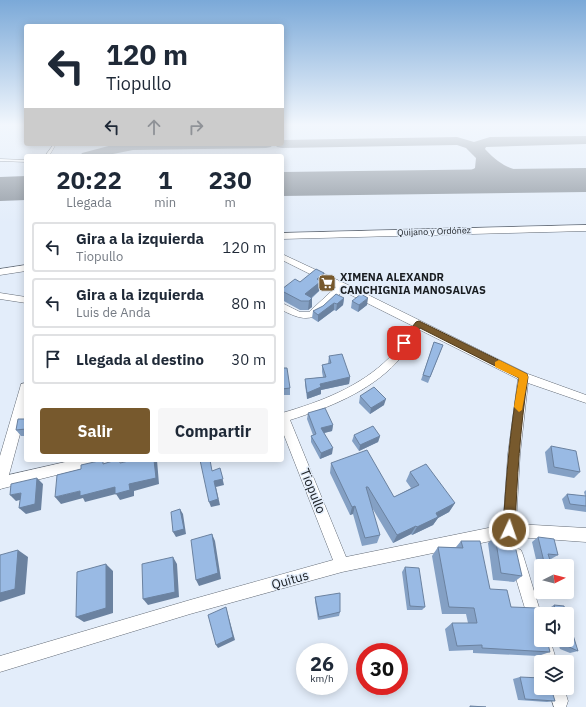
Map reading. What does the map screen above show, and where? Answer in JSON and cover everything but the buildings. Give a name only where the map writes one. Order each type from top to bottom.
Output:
[{"type":"street","name":"Quijano y Ordóñez","points":[[284,236],[586,228]]},
{"type":"street","points":[[284,258],[524,377],[586,399]]},
{"type":"street","points":[[0,272],[24,268]]},
{"type":"street","points":[[284,307],[299,316],[311,315],[343,286]]},
{"type":"street","points":[[0,296],[24,300]]},
{"type":"street","points":[[284,418],[344,394],[372,377],[390,363],[419,324]]},
{"type":"street","points":[[524,377],[517,419],[512,470],[509,530],[534,614]]},
{"type":"street","points":[[24,395],[0,483],[89,462]]},
{"type":"street","name":"Tiopullo","points":[[284,420],[342,565]]},
{"type":"street","name":"Quitus","points":[[0,664],[182,610],[342,565],[509,530],[586,535]]},
{"type":"lane","points":[[0,160],[24,161]]},
{"type":"taxiway","points":[[483,157],[495,167],[509,174],[556,180]]},
{"type":"taxiway","points":[[439,182],[461,180],[476,175],[481,171],[484,165],[484,158]]},
{"type":"runway","points":[[284,184],[586,180]]},
{"type":"runway","points":[[0,189],[24,188]]},
{"type":"slow traffic","points":[[499,364],[524,377],[519,407]]},
{"type":"place","name":"XIMENA ALEXANDR CANCHIGNIA MANOSALVAS","points":[[327,283]]},
{"type":"route","points":[[404,343],[419,324],[524,377],[517,419],[512,470],[509,530]]}]
